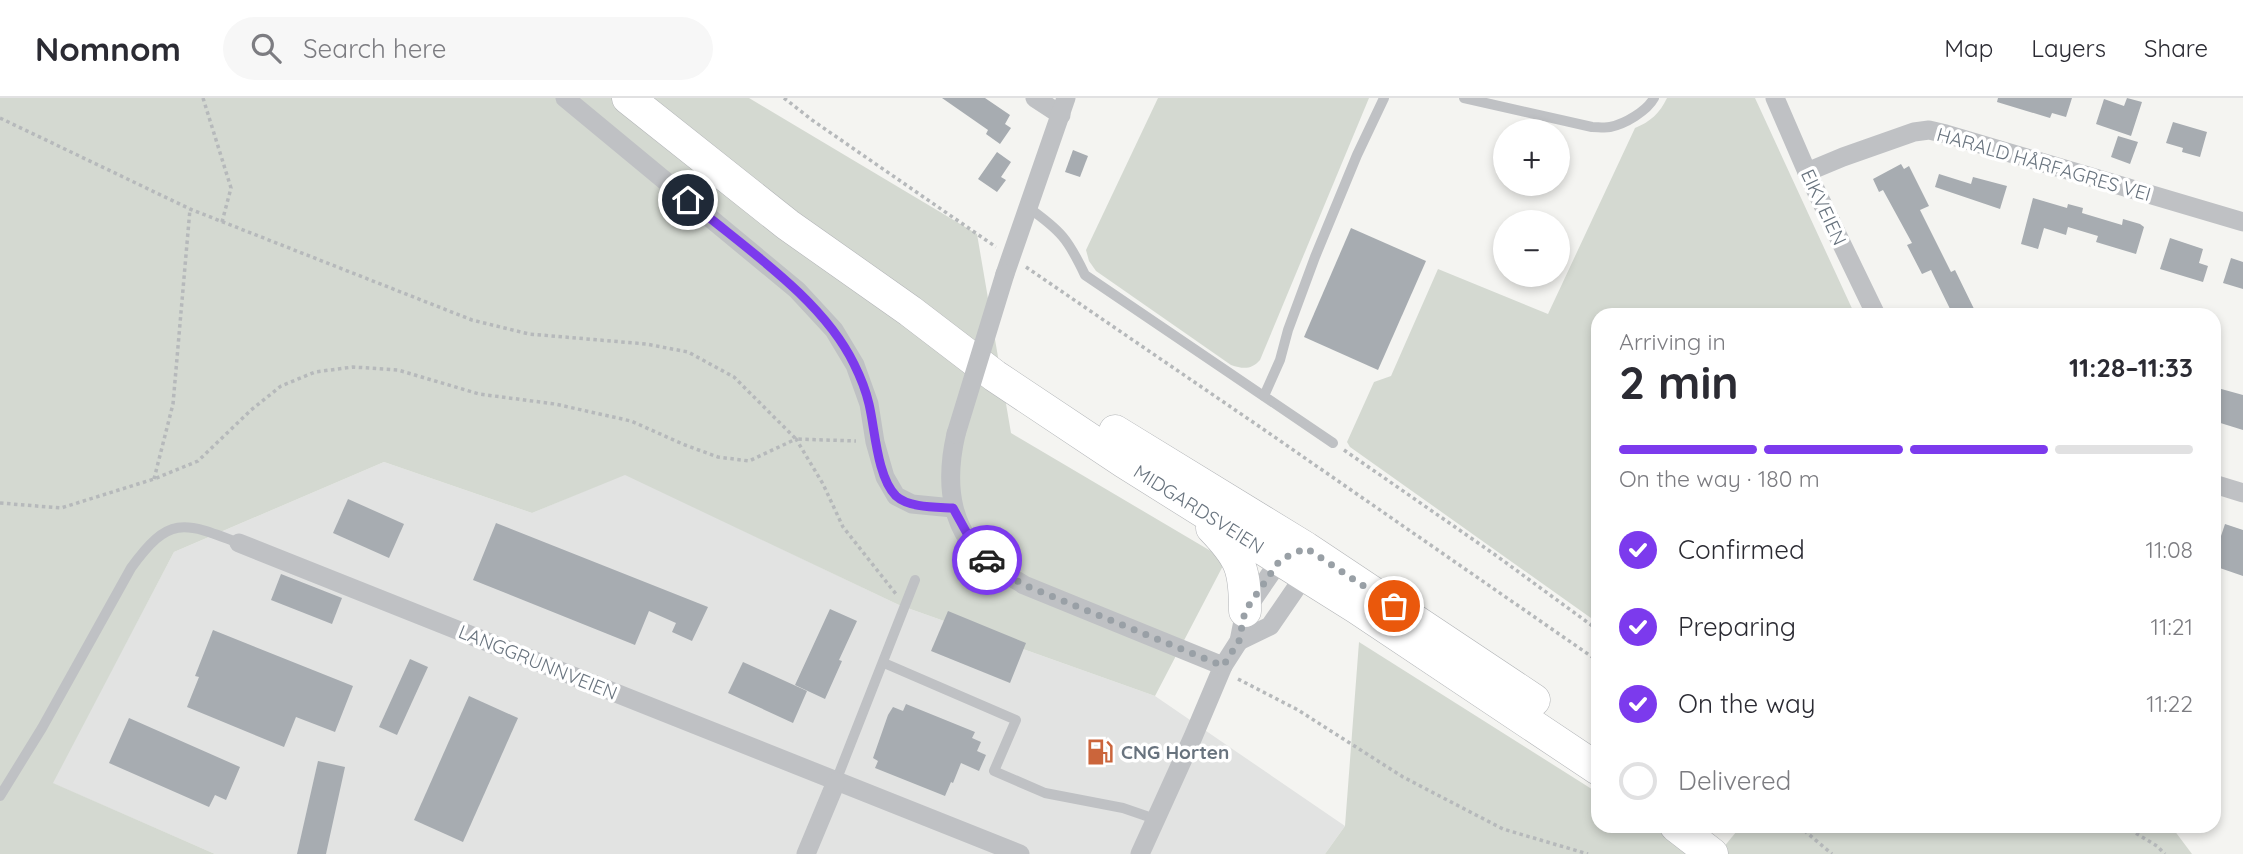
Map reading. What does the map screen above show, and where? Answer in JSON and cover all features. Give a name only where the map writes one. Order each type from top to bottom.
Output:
[{"type":"highway","name":"MIDGARDSVEIEN","points":[[628,98],[788,225],[910,311],[995,376],[1190,504],[1481,663],[1591,741]]},
{"type":"highway","name":"MIDGARDSVEIEN","points":[[910,311],[1001,360],[1591,764]]},
{"type":"highway","points":[[1190,504],[1239,560],[1245,587],[1242,626]]},
{"type":"highway","points":[[1685,833],[1712,854]]},
{"type":"highway","points":[[1708,833],[1734,854]]},
{"type":"street","points":[[565,98],[797,290],[834,330],[855,365],[869,404],[874,442],[885,477],[896,496],[912,504],[953,508]]},
{"type":"street","points":[[1035,98],[1063,107],[1008,266],[956,434],[949,482],[953,508],[974,546],[994,567],[1024,585],[1223,666]]},
{"type":"street","name":"EIKVEIEN","points":[[1775,98],[1807,172],[1873,308]]},
{"type":"street","name":"HARALD HÅRFAGRES VEI","points":[[1807,172],[1914,132],[1929,130],[2243,222]]},
{"type":"street","points":[[2221,486],[2243,493]]},
{"type":"street","name":"LANGGRUNNVEIEN","points":[[239,543],[1020,854]]},
{"type":"street","points":[[1140,854],[1242,626],[1297,561]]},
{"type":"street","points":[[1242,626],[1270,626],[1297,561]]},
{"type":"street","points":[[806,854],[835,782]]},
{"type":"lane","points":[[1264,396],[1280,359],[1315,257],[1384,98]]},
{"type":"lane","points":[[1464,98],[1592,127],[1610,127],[1650,106],[1654,98]]},
{"type":"lane","points":[[1029,208],[1057,228],[1072,248],[1085,275],[1333,443]]},
{"type":"lane","points":[[0,796],[43,728],[131,568],[149,544],[163,532],[175,527],[208,531],[239,543]]},
{"type":"lane","points":[[835,782],[915,580]]},
{"type":"lane","points":[[884,663],[1016,720],[994,771],[1045,793],[1124,808],[1155,819]]},
{"type":"path","points":[[203,98],[231,188],[222,222]]},
{"type":"path","points":[[784,98],[1008,266],[1263,429],[1591,656]]},
{"type":"path","points":[[0,118],[190,209],[472,320],[529,334],[646,344],[688,352],[734,377],[796,439],[823,484],[843,527],[906,606]]},
{"type":"path","points":[[154,479],[173,404],[190,209]]},
{"type":"path","points":[[0,503],[61,509],[154,479],[198,461],[251,410],[281,386],[315,372],[353,367],[398,370],[479,394],[555,404],[631,421],[685,446],[718,457],[749,461],[796,439],[874,442]]},
{"type":"path","points":[[1333,443],[1591,625]]},
{"type":"path","points":[[1223,666],[1242,682],[1298,710],[1404,777],[1492,824],[1588,854]]},
{"type":"path","points":[[1807,833],[1832,854]]},
{"type":"path","points":[[2138,834],[2165,854]]},
{"type":"shaded area","points":[[0,98],[749,98],[977,234],[1011,433],[1226,560],[1155,696],[899,605],[625,475],[532,513],[384,462],[174,552],[53,783],[215,854],[0,854]]},
{"type":"shaded area","points":[[1158,98],[1369,98],[1260,360],[1250,367],[1231,365],[1096,271],[1089,261],[1086,250]]},
{"type":"shaded area","points":[[1667,98],[1755,98],[1852,308],[1591,308],[1591,618],[1350,447],[1347,442],[1374,382],[1391,376],[1438,269],[1548,314],[1561,287],[1570,287],[1570,267],[1635,128],[1654,116]]},
{"type":"shaded area","points":[[384,462],[532,513],[625,474],[899,605],[1155,696],[1345,826],[1325,854],[215,854],[52,783],[174,552]]},
{"type":"shaded area","points":[[1359,642],[1591,789],[1591,833],[1661,833],[1694,854],[1325,854],[1345,826]]},
{"type":"shaded area","points":[[1735,833],[2176,833],[2192,854],[1718,854]]},
{"type":"building","points":[[942,98],[985,98],[1010,115],[1005,124],[1011,128],[1000,144],[986,134],[988,130]]},
{"type":"building","points":[[1998,98],[2072,98],[2066,117],[2052,113],[2050,118],[1997,102]]},
{"type":"building","points":[[2127,98],[2142,102],[2131,136],[2096,124],[2104,99],[2124,106]]},
{"type":"building","points":[[2173,122],[2207,132],[2200,157],[2182,152],[2183,148],[2166,143]]},
{"type":"building","points":[[2118,136],[2138,142],[2130,164],[2111,157]]},
{"type":"building","points":[[1073,150],[1088,156],[1080,177],[1065,172]]},
{"type":"building","points":[[997,152],[1011,162],[1001,177],[1006,180],[997,192],[978,179]]},
{"type":"building","points":[[1901,164],[1904,169],[1909,166],[1929,206],[1920,210],[1951,272],[1955,270],[1974,308],[1950,308],[1931,270],[1922,274],[1907,245],[1912,243],[1883,190],[1879,192],[1873,179]]},
{"type":"building","points":[[1939,174],[1971,184],[1973,177],[2007,186],[2000,209],[1935,187]]},
{"type":"building","points":[[2033,198],[2067,208],[2068,204],[2083,208],[2082,213],[2122,225],[2123,219],[2140,224],[2144,227],[2136,254],[2096,242],[2098,236],[2068,227],[2066,235],[2044,228],[2038,249],[2021,244]]},
{"type":"building","points":[[1351,228],[1426,261],[1378,370],[1304,337]]},
{"type":"building","points":[[2170,238],[2203,249],[2199,263],[2208,266],[2203,282],[2160,269]]},
{"type":"building","points":[[2231,258],[2243,262],[2243,289],[2223,283]]},
{"type":"building","points":[[2221,389],[2243,395],[2243,430],[2221,423]]},
{"type":"building","points":[[348,499],[404,524],[389,558],[333,533]]},
{"type":"building","points":[[496,523],[708,607],[692,641],[672,632],[676,623],[649,611],[635,645],[473,580]]},
{"type":"building","points":[[2225,524],[2243,530],[2243,576],[2221,568],[2221,536]]},
{"type":"building","points":[[281,574],[342,598],[332,624],[271,600]]},
{"type":"building","points":[[830,609],[857,621],[825,699],[795,685]]},
{"type":"building","points":[[948,611],[1026,643],[1010,683],[931,651]]},
{"type":"building","points":[[213,630],[353,686],[335,732],[296,717],[284,747],[187,707],[199,677],[195,676]]},
{"type":"building","points":[[410,659],[428,667],[397,735],[379,727]]},
{"type":"building","points":[[743,662],[807,691],[793,723],[728,693]]},
{"type":"building","points":[[469,696],[518,718],[463,842],[414,820]]},
{"type":"building","points":[[906,704],[975,732],[972,738],[981,742],[977,751],[986,755],[979,771],[961,763],[945,796],[875,768],[878,761],[873,758],[888,715],[893,707],[903,711]]},
{"type":"building","points":[[129,718],[240,767],[226,800],[215,795],[209,807],[109,763]]},
{"type":"building","points":[[318,761],[345,767],[326,854],[297,854]]},
{"type":"way so far","points":[[987,560],[1024,585],[1223,666],[1239,641],[1245,611],[1280,560],[1306,548],[1394,606]]},
{"type":"place","name":"CNG Horten","points":[[1100,752]]},
{"type":"route","points":[[688,200],[797,290],[834,330],[855,365],[869,404],[874,442],[885,477],[896,496],[912,504],[953,508],[974,546],[987,560]]}]
